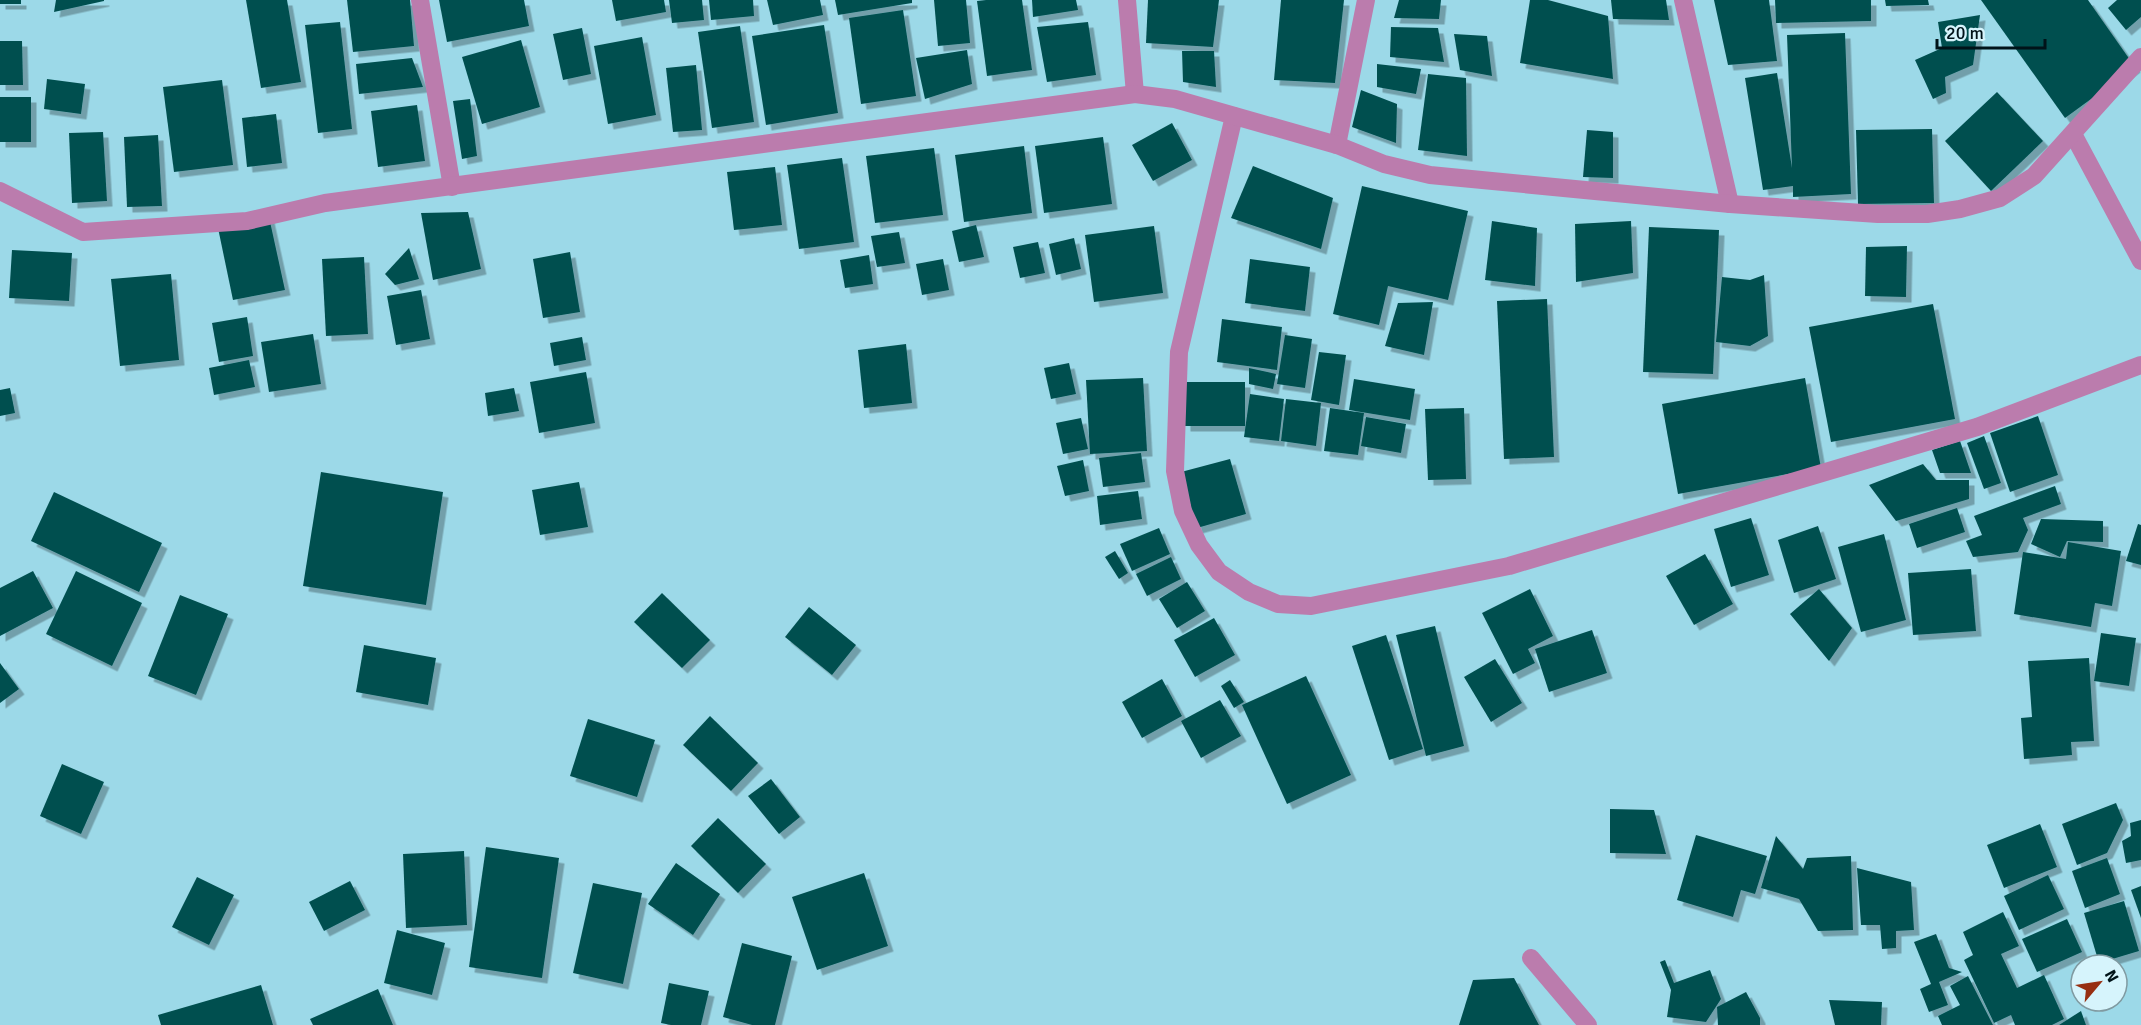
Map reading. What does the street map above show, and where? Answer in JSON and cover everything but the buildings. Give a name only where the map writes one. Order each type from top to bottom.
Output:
[{"type":"street","points":[[420,0],[452,187]]},
{"type":"street","points":[[1127,0],[1135,94]]},
{"type":"street","points":[[1337,145],[1366,0]]},
{"type":"street","points":[[1683,0],[1730,204]]},
{"type":"street","points":[[0,191],[83,232],[247,220],[325,203],[1135,94],[1175,99],[1337,145],[1384,164],[1430,175],[1730,204],[1878,214],[1927,214],[1960,209],[2000,198],[2034,176],[2141,57]]},
{"type":"street","points":[[1234,116],[1179,352],[1175,471],[1183,512],[1199,544],[1219,572],[1250,592],[1278,604],[1311,606],[1509,566],[1977,427],[2141,365]]},
{"type":"street","points":[[2073,134],[2141,261]]},
{"type":"street","points":[[1531,958],[1588,1025]]}]
